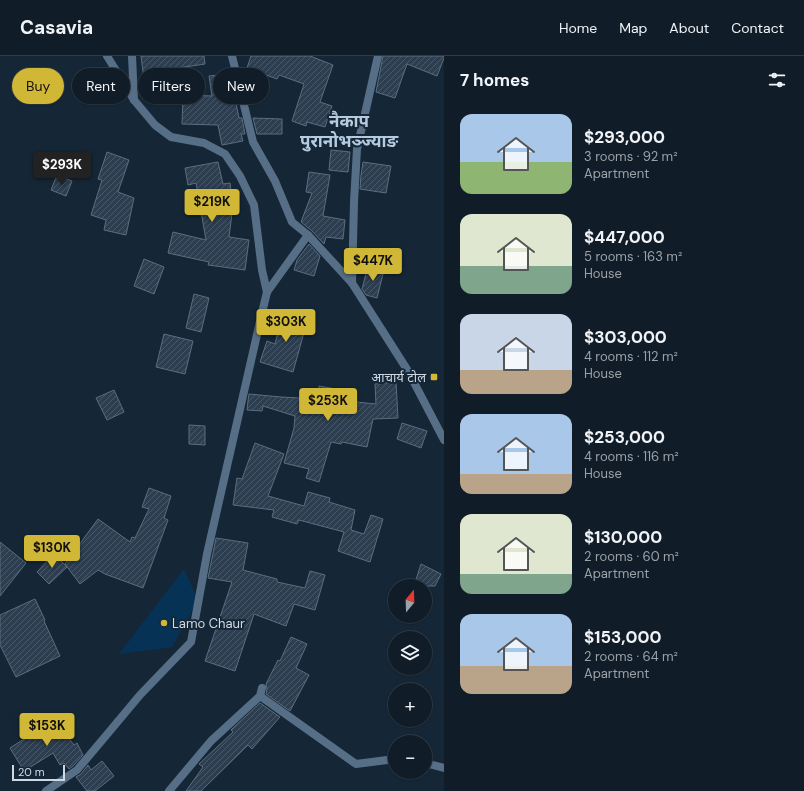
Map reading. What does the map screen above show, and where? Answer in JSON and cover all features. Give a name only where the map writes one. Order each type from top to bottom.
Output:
[{"type":"street","points":[[107,56],[134,100],[155,125],[171,137],[204,143],[224,154],[240,176],[254,205],[262,270],[267,292]]},
{"type":"street","points":[[132,56],[134,100]]},
{"type":"street","points":[[232,56],[253,142],[275,181],[292,222],[308,235],[352,283],[408,372],[444,440]]},
{"type":"street","points":[[352,283],[356,149],[378,56]]},
{"type":"street","points":[[46,791],[77,770],[140,695],[191,642],[207,554],[267,292],[308,235]]},
{"type":"street","points":[[169,791],[211,741],[261,692],[356,764],[388,760]]},
{"type":"street","points":[[432,765],[444,768]]},
{"type":"shaded area","name":"Lamo Chaur","points":[[184,569],[198,600],[172,647],[119,654]]},
{"type":"building","points":[[141,56],[204,56],[205,64],[178,68],[142,68]]},
{"type":"building","points":[[251,56],[310,56],[333,65],[320,102],[332,106],[325,127],[307,122],[306,126],[292,121],[304,84],[279,75],[277,79],[269,76],[269,68],[247,68]]},
{"type":"building","points":[[383,56],[444,56],[444,58],[437,76],[407,64],[395,98],[376,92]]},
{"type":"building","points":[[209,76],[213,76],[213,104],[236,104],[239,118],[242,118],[245,134],[241,134],[243,141],[222,145],[218,125],[182,124],[183,104],[205,104],[205,96],[212,96]]},
{"type":"building","points":[[253,118],[282,119],[282,134],[257,134]]},
{"type":"building","points":[[331,150],[350,152],[348,172],[329,170]]},
{"type":"building","points":[[107,152],[129,160],[118,192],[134,198],[126,235],[104,230],[106,220],[91,215],[102,180],[98,179]]},
{"type":"building","points":[[218,162],[223,184],[230,183],[233,205],[229,237],[249,240],[245,270],[208,265],[209,262],[168,253],[173,232],[206,240],[196,183],[188,185],[185,168]]},
{"type":"building","points":[[363,162],[391,166],[386,193],[360,189]]},
{"type":"building","points":[[309,172],[330,175],[323,216],[345,220],[343,239],[326,237],[324,244],[301,222],[312,193],[306,192]]},
{"type":"building","points":[[57,175],[72,181],[66,196],[51,190]]},
{"type":"building","points":[[309,244],[320,256],[314,276],[294,270],[297,260]]},
{"type":"building","points":[[144,259],[164,267],[154,294],[134,286]]},
{"type":"building","points":[[368,266],[384,270],[377,298],[366,295],[362,289]]},
{"type":"building","points":[[194,294],[209,298],[201,332],[186,328]]},
{"type":"building","points":[[283,312],[308,318],[293,372],[260,362],[267,341],[275,344]]},
{"type":"building","points":[[164,334],[193,341],[185,374],[156,367]]},
{"type":"building","points":[[396,382],[398,418],[373,419],[367,447],[342,442],[341,444],[331,442],[319,482],[306,478],[309,469],[284,463],[294,428],[295,416],[263,406],[262,411],[247,410],[249,394],[319,399],[319,386],[347,391],[347,401],[376,404],[375,384]]},
{"type":"building","points":[[114,390],[124,412],[107,420],[96,398]]},
{"type":"building","points":[[402,423],[427,431],[421,448],[397,439]]},
{"type":"building","points":[[189,425],[205,426],[205,445],[189,444]]},
{"type":"building","points":[[255,443],[284,454],[268,496],[304,506],[308,492],[330,498],[329,502],[355,510],[351,530],[364,534],[371,515],[383,519],[370,562],[338,551],[344,532],[299,520],[297,524],[272,517],[274,510],[233,505],[237,478],[242,479]]},
{"type":"building","points":[[149,488],[171,496],[164,518],[168,520],[143,588],[98,570],[80,584],[65,564],[98,519],[130,542],[132,537],[135,538],[149,509],[142,507]]},
{"type":"building","points":[[216,538],[248,543],[243,570],[277,579],[277,582],[305,588],[310,571],[325,575],[315,610],[294,604],[286,626],[254,614],[235,671],[205,661],[232,582],[208,578]]},
{"type":"building","points":[[0,542],[26,563],[0,596]]},
{"type":"building","points":[[54,554],[67,567],[49,584],[37,572]]},
{"type":"building","points":[[421,564],[441,574],[435,586],[432,586],[432,579],[416,579]]},
{"type":"building","points":[[35,599],[60,656],[16,677],[0,645],[0,615]]},
{"type":"building","points":[[291,637],[307,644],[296,668],[309,675],[290,711],[266,694],[266,684],[278,660],[280,661]]},
{"type":"building","points":[[260,703],[280,717],[252,749],[248,745],[201,791],[186,791],[203,767],[199,764],[233,732],[231,730]]},
{"type":"building","points":[[53,718],[74,745],[77,743],[83,755],[69,769],[64,763],[60,765],[53,753],[24,771],[10,748]]},
{"type":"building","points":[[102,761],[114,776],[95,791],[87,791],[76,777],[81,774],[88,765],[91,770]]},
{"type":"place","name":"आचार्य टोल","points":[[434,377]]},
{"type":"place","name":"Lamo Chaur","points":[[164,623]]},
{"type":"district","name":"नैकाप पुरानोभञ्ज्याङ","points":[[349,131]]}]
